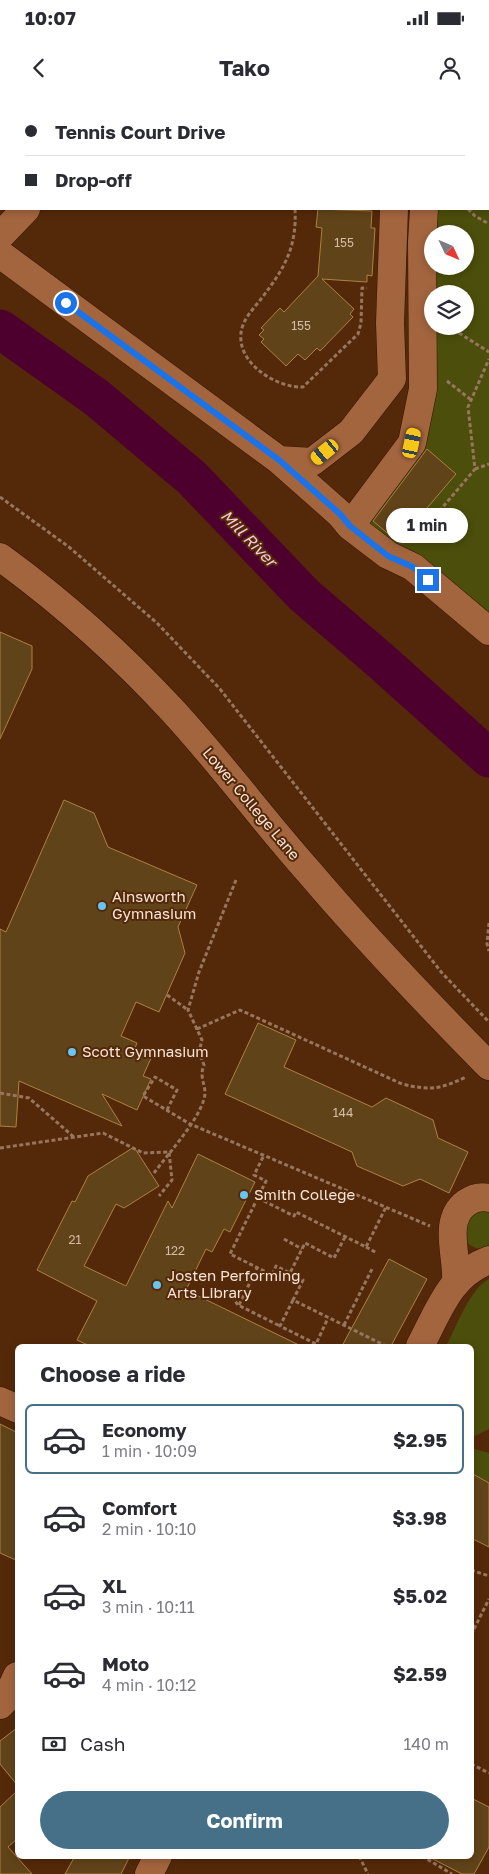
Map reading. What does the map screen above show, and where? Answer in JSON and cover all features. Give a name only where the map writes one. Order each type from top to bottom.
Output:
[{"type":"street","points":[[0,236],[25,210]]},
{"type":"street","points":[[279,460],[312,462],[351,432],[392,379],[394,210]]},
{"type":"street","points":[[350,526],[412,443],[423,389],[422,242],[424,210]]},
{"type":"street","points":[[0,254],[279,460],[340,514],[350,526],[388,556],[413,567],[489,631]]},
{"type":"street","name":"Lower College Lane","points":[[0,557],[66,609],[144,681],[173,712],[309,873],[415,990],[478,1071]]},
{"type":"street","points":[[456,1282],[457,1266],[452,1226],[454,1217],[469,1200],[480,1197],[489,1198]]},
{"type":"street","points":[[421,1344],[456,1282],[470,1268],[489,1260]]},
{"type":"street","points":[[0,1400],[15,1408]]},
{"type":"street","points":[[0,1705],[8,1698],[15,1681]]},
{"type":"street","points":[[148,1874],[156,1859]]},
{"type":"path","points":[[294,210],[296,227],[292,250],[282,271],[245,320],[241,330],[244,349],[250,360],[265,376],[289,388],[303,387],[358,334],[361,323],[362,288],[392,288]]},
{"type":"path","points":[[469,210],[489,224]]},
{"type":"path","points":[[462,335],[489,352]]},
{"type":"path","points":[[475,470],[468,407],[489,359]]},
{"type":"path","points":[[413,567],[414,542],[475,470],[489,464]]},
{"type":"path","points":[[0,497],[69,547],[157,623],[220,688],[442,973],[489,1022]]},
{"type":"path","points":[[188,1010],[199,972],[236,880]]},
{"type":"path","points":[[489,923],[486,944],[489,951]]},
{"type":"path","points":[[154,1173],[190,1124],[204,1099],[200,1075],[204,1065],[199,1052],[202,1040],[188,1010],[167,995]]},
{"type":"path","points":[[197,1029],[240,1010],[402,1084],[425,1090],[440,1088],[478,1071]]},
{"type":"path","points":[[167,1110],[177,1090],[155,1078],[143,1096],[190,1124],[263,1157],[440,1230]]},
{"type":"path","points":[[0,1093],[29,1098],[75,1138]]},
{"type":"path","points":[[0,1148],[103,1133],[143,1153],[169,1152]]},
{"type":"path","points":[[159,1196],[172,1180],[169,1152]]},
{"type":"path","points":[[263,1157],[254,1175],[266,1181],[230,1254],[272,1275],[276,1266],[303,1280],[280,1326]]},
{"type":"path","points":[[258,1198],[294,1216],[296,1212],[378,1253]]},
{"type":"path","points":[[366,1247],[386,1207]]},
{"type":"path","points":[[290,1273],[305,1243],[334,1258],[345,1237]]},
{"type":"path","points":[[284,1239],[302,1249]]},
{"type":"path","points":[[238,1305],[257,1268]]},
{"type":"path","points":[[344,1325],[372,1269]]},
{"type":"path","points":[[228,1290],[238,1305],[316,1344],[328,1318]]},
{"type":"path","points":[[293,1300],[382,1344]]},
{"type":"path","points":[[474,1571],[489,1576]]},
{"type":"path","points":[[474,1628],[489,1599]]},
{"type":"path","points":[[474,1766],[489,1773]]},
{"type":"path","points":[[360,1859],[368,1874]]},
{"type":"path","points":[[427,1859],[452,1874]]},
{"type":"shaded area","points":[[424,210],[489,210],[489,631],[350,527],[412,443]]},
{"type":"shaded area","points":[[480,1211],[489,1212],[489,1248],[485,1249],[475,1248],[464,1239],[469,1216]]},
{"type":"shaded area","points":[[489,1279],[489,1429],[474,1436],[474,1344],[447,1344],[464,1309],[482,1284]]},
{"type":"shaded area","points":[[474,1449],[489,1453],[489,1483],[474,1475]]},
{"type":"building","points":[[318,210],[372,211],[371,228],[375,228],[372,276],[367,275],[367,282],[322,279],[354,309],[350,314],[353,317],[320,351],[317,348],[305,360],[298,354],[286,366],[261,342],[264,339],[259,335],[264,330],[261,328],[280,308],[284,312],[318,276],[322,228],[316,227]]},
{"type":"building","points":[[427,449],[456,474],[398,542],[373,521]]},
{"type":"building","points":[[0,632],[32,646],[32,669],[0,739]]},
{"type":"building","name":"Ainsworth Gymnasium","points":[[64,800],[94,813],[108,847],[197,885],[178,927],[185,953],[159,1012],[136,1002],[121,1036],[137,1043],[135,1048],[152,1056],[143,1076],[151,1079],[137,1110],[102,1094],[122,1126],[19,1081],[16,1127],[0,1126],[0,929],[6,932]]},
{"type":"building","points":[[258,1023],[296,1040],[284,1067],[372,1107],[386,1098],[433,1120],[438,1138],[468,1152],[449,1193],[420,1179],[403,1186],[357,1166],[352,1152],[225,1094]]},
{"type":"building","points":[[134,1147],[159,1186],[124,1208],[116,1204],[84,1266],[126,1286],[168,1201],[172,1208],[198,1154],[255,1182],[230,1232],[224,1229],[212,1252],[206,1249],[186,1290],[297,1344],[86,1344],[77,1340],[97,1301],[37,1270],[72,1201],[75,1202],[88,1176]]},
{"type":"building","points":[[389,1259],[427,1279],[392,1344],[343,1344]]},
{"type":"building","points":[[0,1424],[15,1432],[15,1560],[0,1553]]},
{"type":"building","points":[[474,1475],[489,1483],[489,1547],[474,1540]]},
{"type":"building","points":[[15,1729],[15,1782],[0,1764],[0,1741]]},
{"type":"building","points":[[15,1793],[15,1841],[8,1847],[15,1855],[15,1859],[19,1859],[32,1874],[0,1874],[0,1807]]},
{"type":"building","points":[[474,1800],[489,1807],[489,1847],[474,1874],[462,1874],[433,1859],[474,1859]]},
{"type":"building","points":[[73,1859],[128,1859],[121,1874],[65,1874]]},
{"type":"waterway","name":"Mill River","points":[[0,329],[97,398],[192,478],[304,595],[489,758]]},
{"type":"place","name":"Ainsworth Gymnasium","points":[[102,906]]},
{"type":"place","name":"Scott Gymnasium","points":[[72,1052]]},
{"type":"place","name":"Smith College","points":[[244,1195]]},
{"type":"place","name":"Josten Performing Arts Library","points":[[157,1285]]},
{"type":"route","points":[[66,303],[279,460],[340,514],[350,526],[388,556],[413,567],[428,580]]}]
